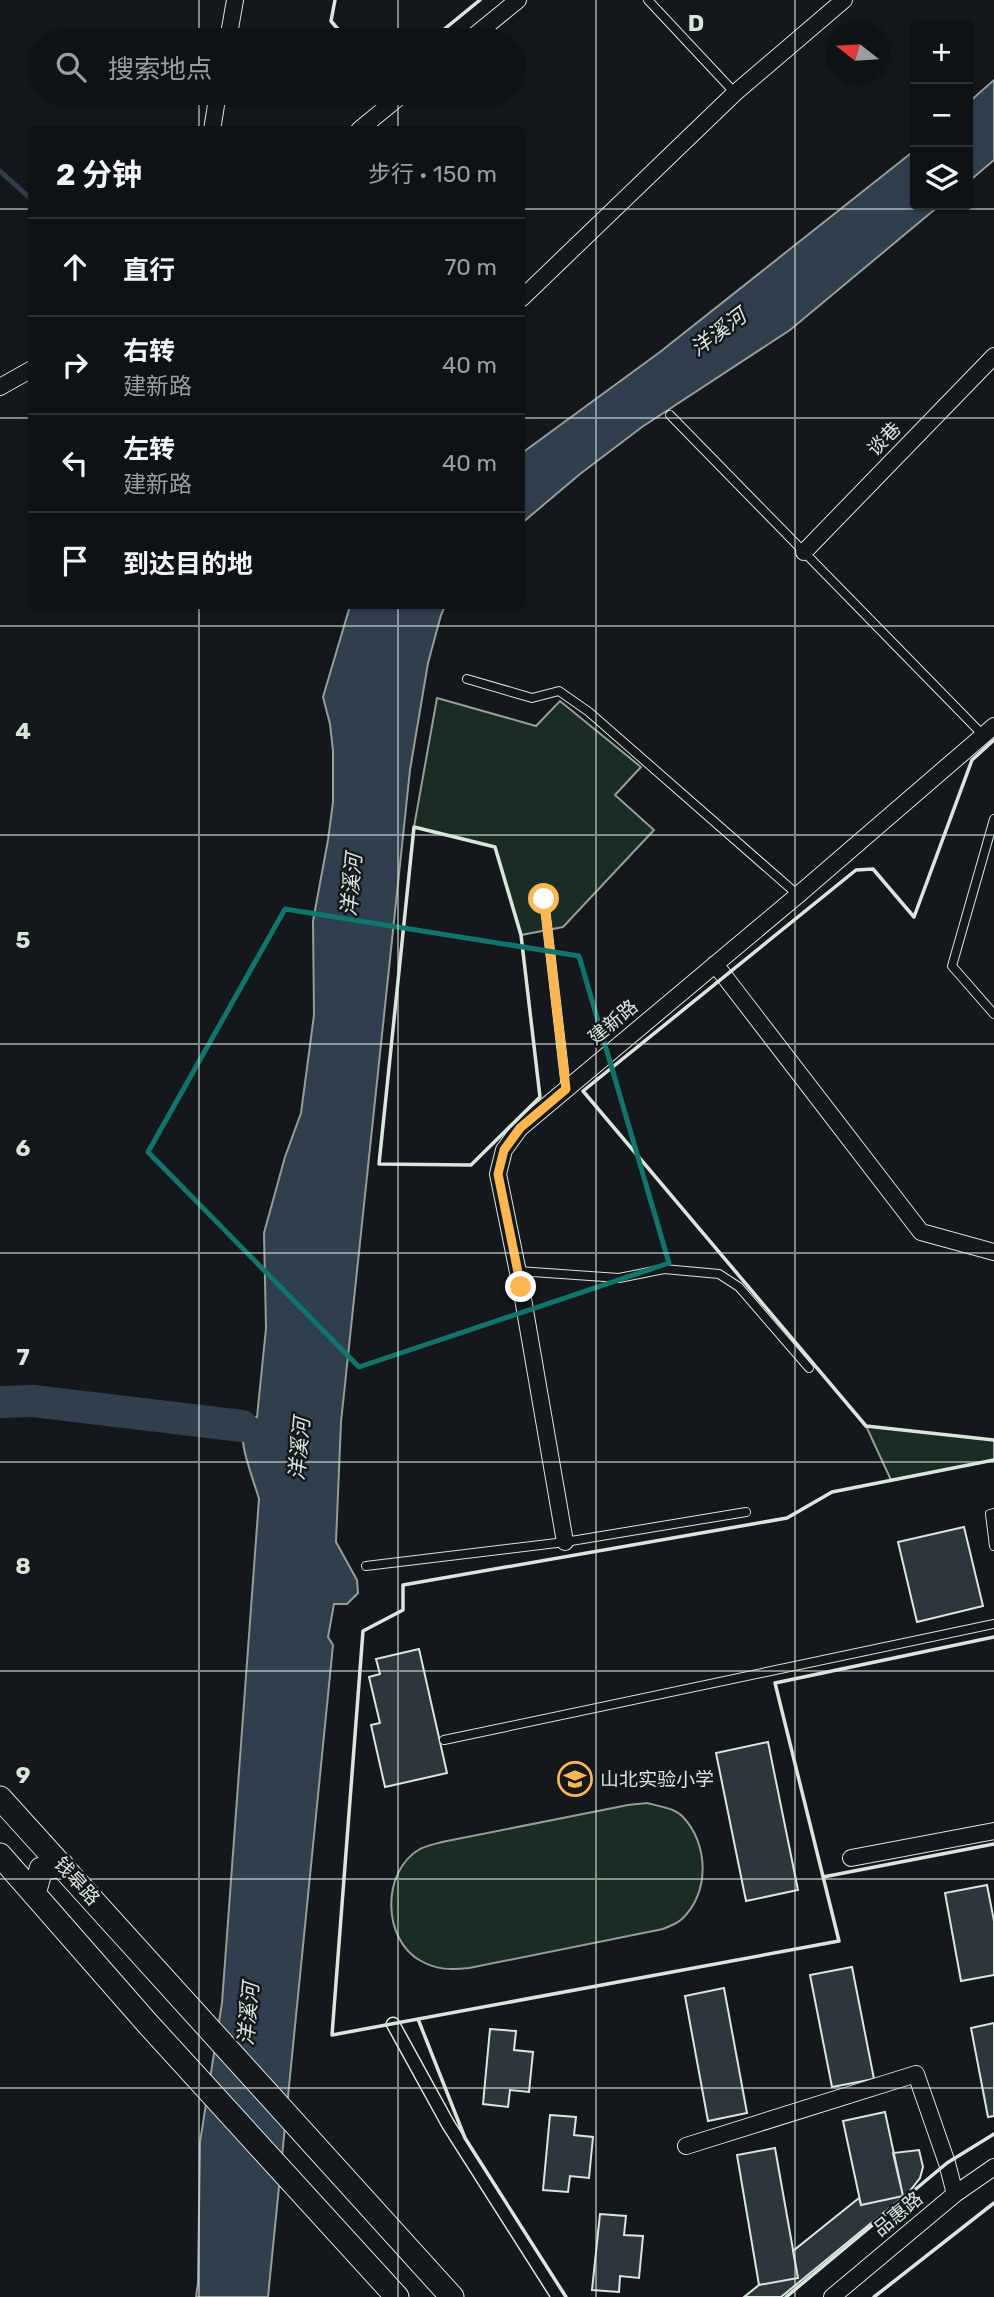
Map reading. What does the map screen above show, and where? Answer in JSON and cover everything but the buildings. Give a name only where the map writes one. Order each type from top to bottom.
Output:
[{"type":"main road","name":"钱皋路","points":[[0,1798],[452,2297]]},
{"type":"main road","points":[[0,1855],[148,2024],[397,2297]]},
{"type":"main road","points":[[34,1894],[41,1869],[62,1865]]},
{"type":"street","points":[[230,28],[235,0]]},
{"type":"street","points":[[484,28],[518,0]]},
{"type":"street","points":[[525,295],[735,93],[845,0]]},
{"type":"street","points":[[213,126],[216,105]]},
{"type":"street","points":[[364,126],[389,105]]},
{"type":"street","name":"谈巷","points":[[804,552],[994,356]]},
{"type":"street","points":[[0,387],[28,371]]},
{"type":"street","name":"建新路","points":[[565,1542],[498,1174],[504,1150],[520,1128],[798,895],[988,731]]},
{"type":"street","points":[[715,964],[921,1232],[994,1252]]},
{"type":"street","points":[[852,1858],[994,1831]]},
{"type":"street","points":[[393,2024],[448,2124],[558,2297]]},
{"type":"street","points":[[686,2146],[916,2074],[947,2162],[955,2194]]},
{"type":"street","name":"品惠路","points":[[831,2297],[955,2194],[994,2167]]},
{"type":"lane","points":[[648,0],[735,93]]},
{"type":"lane","points":[[670,415],[804,552],[988,731]]},
{"type":"lane","points":[[467,679],[532,698],[559,691],[589,712],[798,895]]},
{"type":"lane","points":[[994,819],[952,966],[994,1014]]},
{"type":"lane","points":[[544,899],[566,1089]]},
{"type":"lane","points":[[517,1271],[619,1278],[664,1269],[719,1274],[739,1287],[809,1368]]},
{"type":"lane","points":[[366,1566],[565,1542],[746,1511]]},
{"type":"lane","points":[[994,1513],[990,1514],[994,1546]]},
{"type":"lane","points":[[444,1741],[994,1624]]},
{"type":"highlighted area","points":[[285,909],[579,956],[669,1263],[359,1367],[148,1152]]},
{"type":"green space","points":[[437,698],[536,726],[560,701],[641,767],[615,795],[654,830],[563,927],[521,935],[495,847],[414,827]]},
{"type":"green space","points":[[866,1426],[994,1440],[994,1460],[891,1480]]},
{"type":"green space","points":[[647,1803],[679,1813],[691,1827],[701,1854],[703,1868],[698,1896],[682,1919],[675,1924],[663,1929],[456,1969],[438,1968],[421,1961],[408,1951],[399,1938],[393,1922],[393,1889],[398,1873],[407,1859],[420,1849],[442,1842]]},
{"type":"water","points":[[994,80],[994,160],[973,178],[973,147],[973,99]]},
{"type":"water","name":"洋溪河","points":[[910,154],[910,210],[934,210],[790,330],[642,427],[525,520],[525,451],[660,352]]},
{"type":"water","name":"洋溪河","points":[[349,609],[444,609],[428,663],[410,770],[341,1422],[336,1542],[357,1580],[358,1593],[347,1604],[334,1604],[328,1637],[333,1645],[268,2297],[196,2297],[200,2142],[222,2003],[259,1499],[244,1447],[243,1426],[246,1418],[257,1417],[266,1328],[264,1233],[285,1157],[301,1113],[314,1015],[313,921],[333,802],[333,751],[323,697]]},
{"type":"waterway","points":[[0,171],[28,196]]},
{"type":"waterway","points":[[0,1402],[33,1401],[242,1426]]},
{"type":"wall","points":[[335,0],[331,21],[337,28]]},
{"type":"wall","points":[[446,28],[480,0]]},
{"type":"wall","points":[[994,740],[972,760],[914,917],[873,869],[856,870],[583,1091],[866,1426],[994,1440]]},
{"type":"wall","points":[[414,827],[495,847],[521,935],[540,1097],[471,1165],[379,1164],[414,827]]},
{"type":"wall","points":[[994,1460],[832,1492],[787,1518],[403,1585],[403,1610],[363,1631],[332,2035],[839,1941],[775,1683],[994,1637]]},
{"type":"wall","points":[[823,1877],[994,1844]]},
{"type":"wall","points":[[418,2019],[465,2138],[566,2297]]},
{"type":"wall","points":[[786,2297],[947,2163],[994,2134]]},
{"type":"wall","points":[[874,2297],[994,2203]]},
{"type":"place","name":"山北实验小学","points":[[575,1779]]},
{"type":"route","points":[[521,1287],[498,1174],[504,1150],[520,1128],[566,1089],[544,899]]}]
